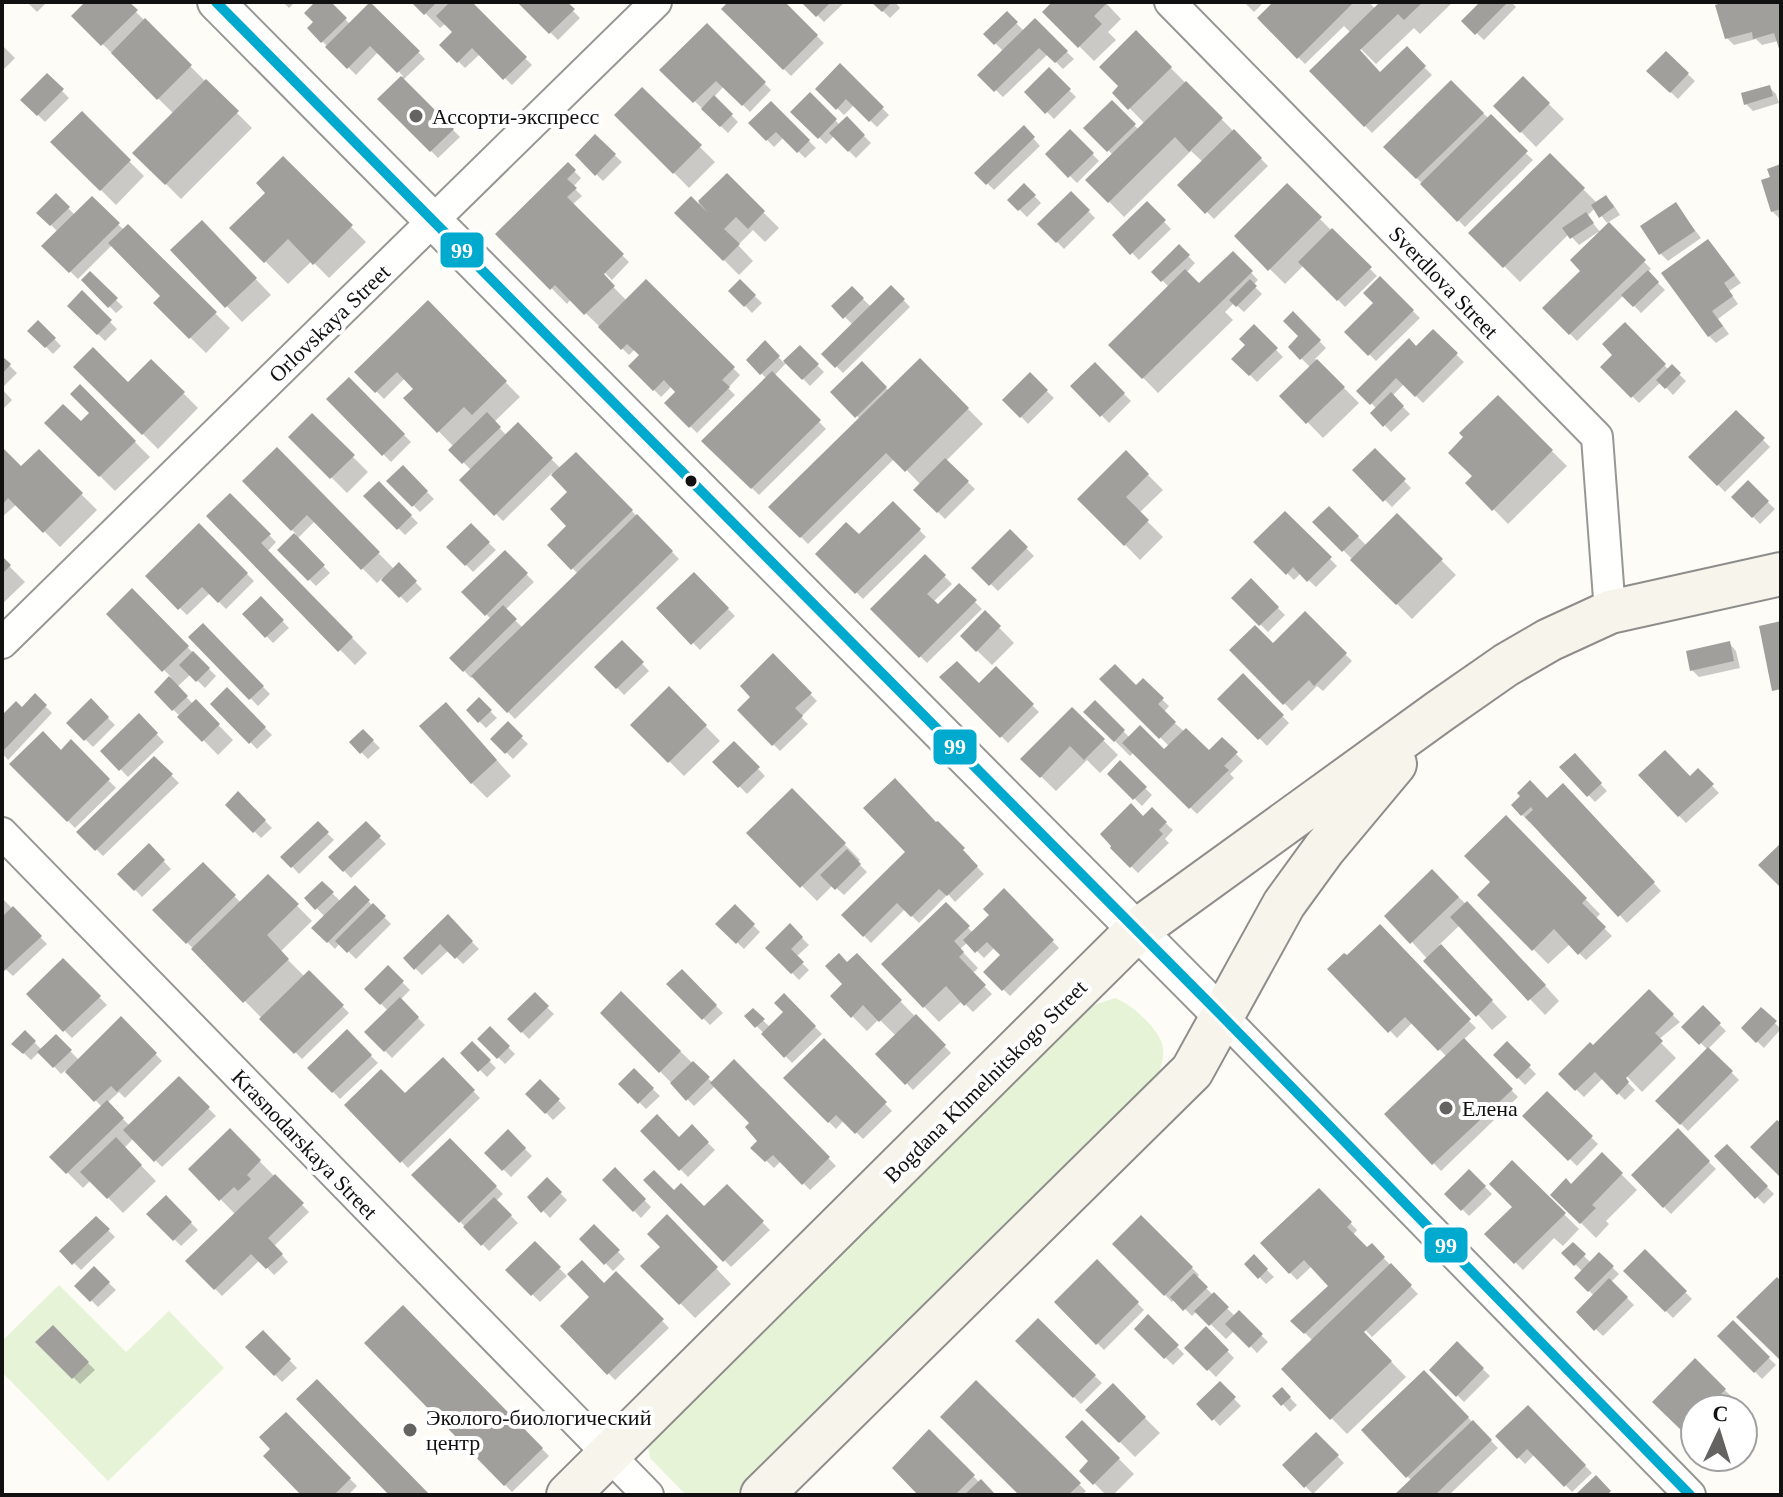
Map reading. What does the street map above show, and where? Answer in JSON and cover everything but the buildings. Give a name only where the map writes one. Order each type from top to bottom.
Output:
[{"type":"main road","name":"Bogdana Khmelnitskogo Street","points":[[568,1495],[1136,931],[1440,711],[1506,665],[1549,640],[1610,612],[1781,574]]},
{"type":"main road","name":"Bogdana Khmelnitskogo Street","points":[[762,1495],[1192,1071],[1284,904],[1324,849],[1440,711]]},
{"type":"street","points":[[216,2],[1221,1015],[1690,1495]]},
{"type":"street","name":"Orlovskaya Street","points":[[2,643],[656,2]]},
{"type":"street","name":"Sverdlova Street","points":[[1170,2],[1597,437],[1610,612]]},
{"type":"street","name":"Krasnodarskaya Street","points":[[2,833],[648,1495]]},
{"type":"green space","points":[[1115,998],[1135,1010],[1158,1035],[1163,1053],[1159,1073],[735,1495],[686,1495],[650,1458],[647,1442],[1091,1006]]},
{"type":"green space","points":[[59,1285],[126,1352],[169,1311],[224,1368],[108,1481],[2,1372],[2,1341]]},
{"type":"transit line","name":"99","points":[[216,2],[1221,1015],[1690,1495]]},
{"type":"place","name":"Ассорти-экспресс","points":[[416,116]]},
{"type":"place","name":"Елена","points":[[1446,1108]]},
{"type":"place","name":"Эколого-биологический центр","points":[[410,1430]]}]
